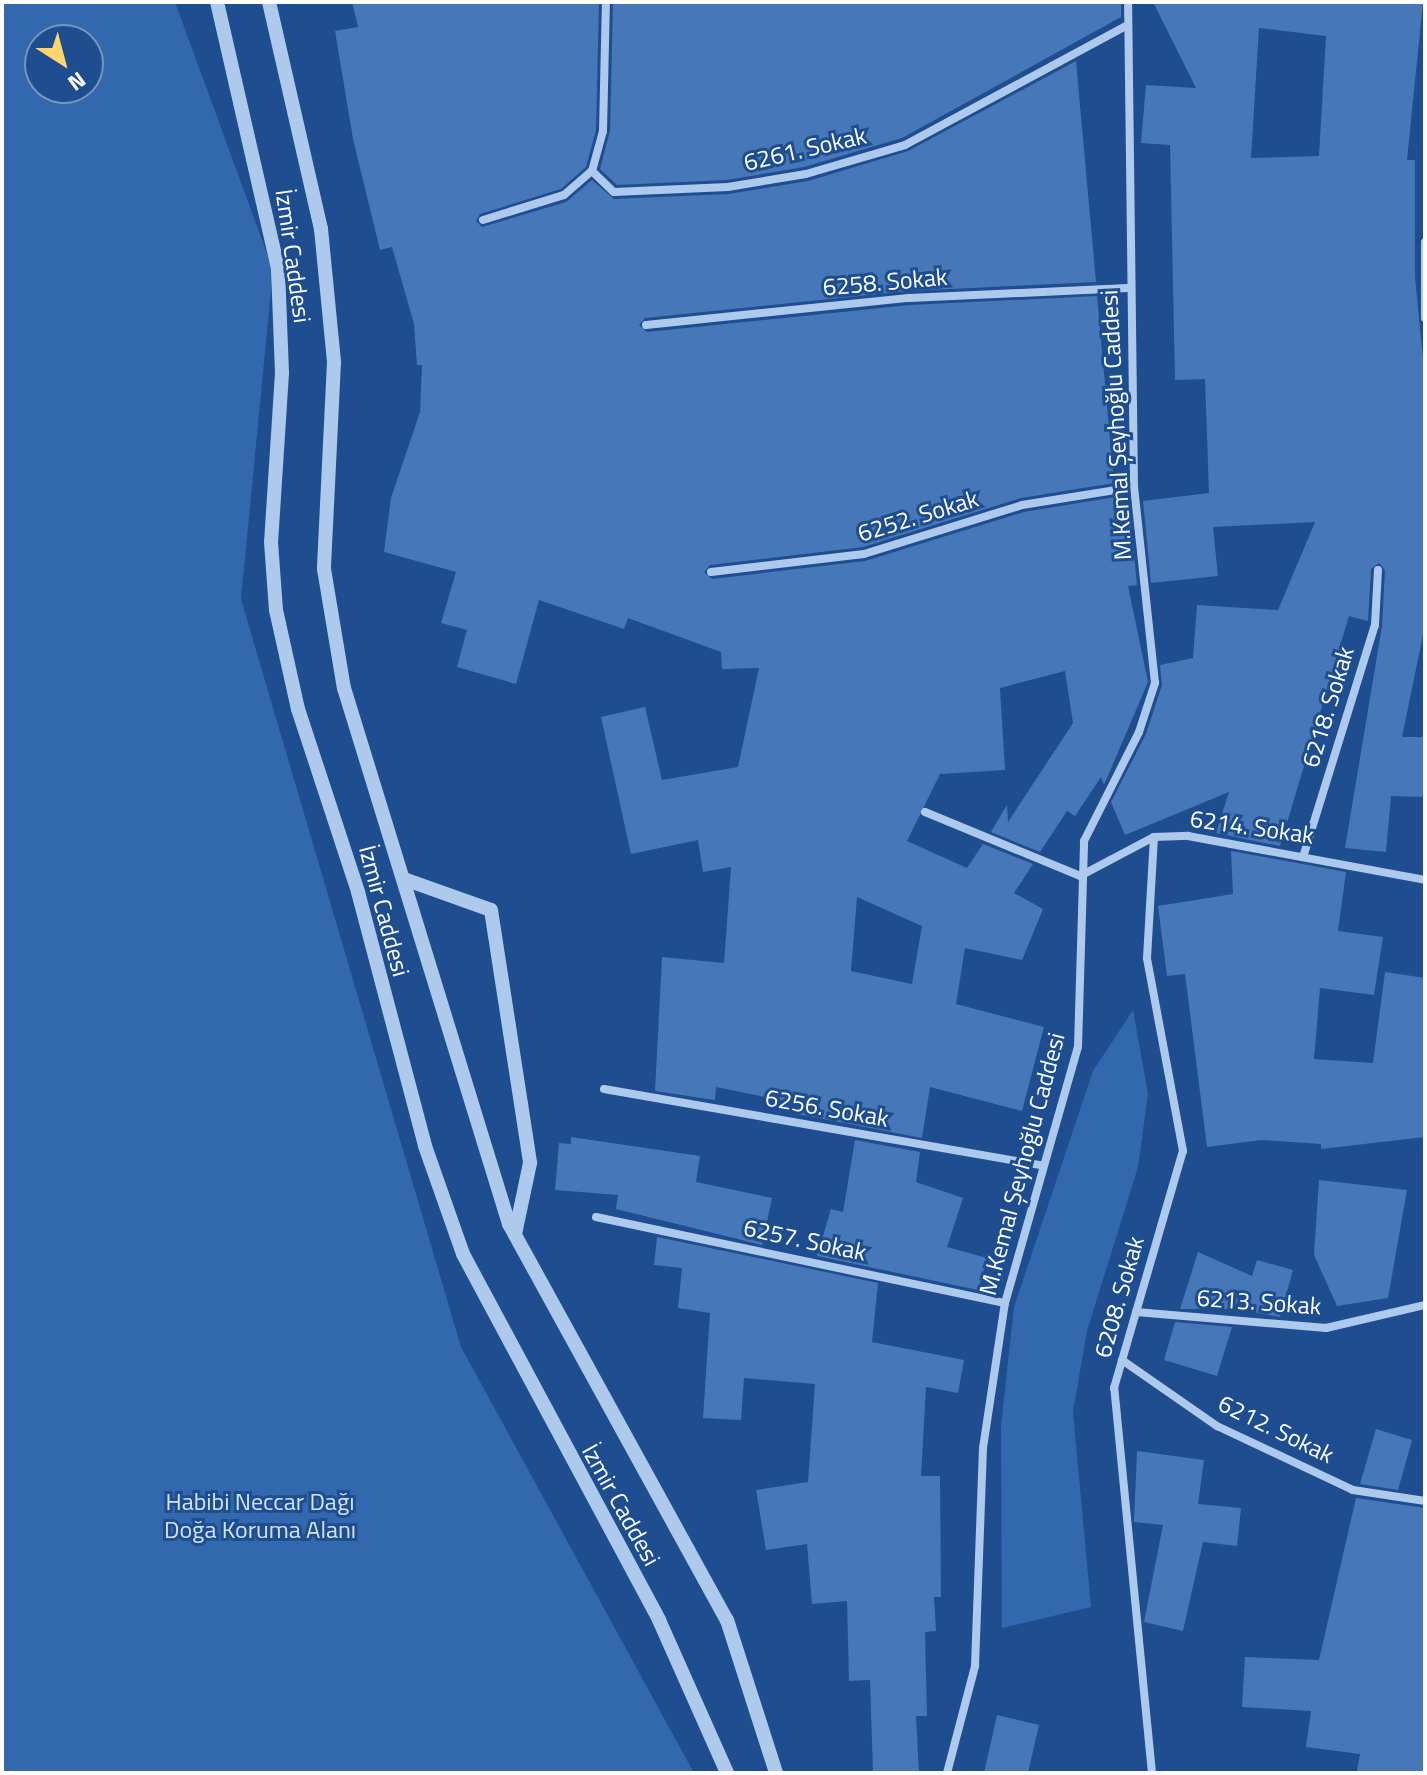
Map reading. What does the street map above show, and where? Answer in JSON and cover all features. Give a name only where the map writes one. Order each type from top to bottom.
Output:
[{"type":"street","name":"İzmir Caddesi","points":[[217,2],[278,269],[282,373],[271,542],[276,610],[298,709],[358,892],[425,1146],[463,1254],[659,1620],[727,1773]]},
{"type":"street","name":"İzmir Caddesi","points":[[269,2],[321,229],[334,362],[323,521],[328,613],[344,688],[481,1143],[515,1234],[727,1620],[776,1773]]},
{"type":"street","points":[[483,220],[564,195],[592,171],[603,131],[606,2]]},
{"type":"street","name":"M.Kemal Şeyhoğlu Caddesi","points":[[947,1773],[975,1666],[983,1448],[1005,1303],[1078,1047],[1080,876],[1091,817],[1139,732],[1155,683],[1134,487],[1128,288],[1128,2]]},
{"type":"street","name":"6261. Sokak","points":[[592,171],[614,192],[728,187],[806,174],[905,145],[1128,25]]},
{"type":"street","points":[[1425,242],[1425,318]]},
{"type":"street","name":"6258. Sokak","points":[[646,325],[909,298],[1128,288]]},
{"type":"street","name":"6252. Sokak","points":[[711,572],[864,554],[1022,505],[1134,487]]},
{"type":"street","name":"6218. Sokak","points":[[1304,854],[1375,625],[1378,570]]},
{"type":"street","points":[[925,812],[1080,876]]},
{"type":"street","name":"6214. Sokak","points":[[1080,876],[1154,837],[1211,838],[1425,880]]},
{"type":"street","name":"6208. Sokak","points":[[1152,1773],[1118,1468],[1114,1388],[1183,1151],[1147,958],[1154,837]]},
{"type":"street","points":[[404,879],[491,910],[530,1163],[515,1234]]},
{"type":"street","name":"6256. Sokak","points":[[604,1089],[1043,1166]]},
{"type":"street","name":"6257. Sokak","points":[[596,1217],[1005,1303]]},
{"type":"street","name":"6213. Sokak","points":[[1136,1312],[1326,1328],[1425,1305]]},
{"type":"street","name":"6212. Sokak","points":[[1122,1360],[1217,1426],[1353,1490],[1425,1501]]},
{"type":"green space","name":"Habibi Neccar Dağı Doğa Koruma Alanı","points":[[2,2],[175,2],[273,270],[241,599],[461,1347],[694,1773],[2,1773]]},
{"type":"green space","points":[[1133,1010],[1148,1094],[1138,1167],[1087,1331],[1073,1412],[1091,1607],[1002,1628],[1001,1426],[1014,1307],[1093,1071]]},
{"type":"building","points":[[352,2],[599,2],[596,130],[586,167],[561,189],[480,214],[476,221],[482,227],[566,202],[592,180],[614,199],[728,194],[808,181],[908,151],[1076,61],[1096,282],[908,291],[645,318],[639,325],[647,332],[910,305],[1097,296],[1114,483],[1021,498],[863,547],[710,565],[704,572],[712,579],[865,561],[1024,512],[1115,497],[1115,504],[1129,503],[1137,585],[1128,586],[1148,682],[1104,785],[1101,777],[1075,816],[1067,811],[1040,852],[991,832],[1007,805],[1008,822],[1073,723],[1065,671],[1000,688],[1005,770],[940,774],[907,841],[967,868],[983,844],[1033,864],[1014,893],[1043,909],[1022,960],[965,948],[956,1004],[1044,1027],[1022,1111],[930,1087],[922,1138],[797,1114],[799,1104],[716,1087],[715,1100],[655,1091],[662,957],[724,963],[731,867],[703,872],[698,840],[631,854],[601,717],[645,707],[662,780],[738,767],[759,668],[722,669],[721,652],[628,618],[624,629],[539,600],[516,684],[457,667],[467,630],[441,623],[456,572],[384,552],[391,498],[420,412],[422,365],[417,365],[414,324],[392,247],[380,250],[353,139],[335,31],[358,27]],"holes":[[[857,897],[922,926],[912,984],[851,971]]]},
{"type":"building","points":[[613,2],[1121,2],[1121,17],[902,138],[804,167],[727,180],[617,185],[600,169],[610,131]]},
{"type":"building","points":[[1153,2],[1423,2],[1407,160],[1415,160],[1415,277],[1425,379],[1425,625],[1402,737],[1425,737],[1425,797],[1391,796],[1386,852],[1345,848],[1382,626],[1385,570],[1379,563],[1371,569],[1368,621],[1349,616],[1280,846],[1216,833],[1229,792],[1125,835],[1111,802],[1146,734],[1162,685],[1160,665],[1193,658],[1197,605],[1278,610],[1315,522],[1213,527],[1218,576],[1151,583],[1143,501],[1209,493],[1205,379],[1175,380],[1170,145],[1141,143],[1146,85],[1196,88]],"holes":[[[1259,28],[1326,36],[1319,156],[1251,158]]]},
{"type":"building","points":[[1231,851],[1346,872],[1338,931],[1383,937],[1374,995],[1320,988],[1314,1059],[1373,1063],[1385,972],[1425,978],[1425,1137],[1321,1149],[1321,1144],[1261,1140],[1207,1147],[1185,974],[1167,976],[1158,906],[1233,894]]},
{"type":"building","points":[[571,1137],[700,1156],[696,1182],[772,1198],[762,1245],[616,1209],[618,1195],[555,1190],[559,1143],[571,1144]]},
{"type":"building","points":[[855,1140],[920,1152],[916,1182],[963,1198],[947,1247],[987,1258],[978,1290],[817,1256],[831,1209],[843,1212]]},
{"type":"building","points":[[1319,1180],[1407,1190],[1388,1298],[1337,1306],[1314,1255]]},
{"type":"building","points":[[657,1237],[878,1283],[872,1342],[964,1360],[958,1393],[926,1387],[921,1476],[940,1476],[941,1597],[934,1597],[936,1631],[925,1632],[927,1716],[916,1716],[919,1773],[873,1773],[870,1680],[849,1681],[847,1601],[812,1604],[807,1544],[766,1550],[756,1490],[808,1482],[815,1384],[744,1378],[741,1420],[703,1418],[710,1313],[678,1308],[682,1268],[654,1265]]},
{"type":"building","points":[[1198,1252],[1252,1276],[1257,1260],[1293,1270],[1280,1317],[1237,1309],[1180,1309]]},
{"type":"building","points":[[1175,1322],[1232,1327],[1217,1376],[1164,1360]]},
{"type":"building","points":[[1376,1429],[1412,1440],[1398,1490],[1360,1484]]},
{"type":"building","points":[[1137,1451],[1204,1460],[1198,1504],[1241,1508],[1237,1546],[1203,1542],[1183,1631],[1144,1622],[1163,1525],[1134,1522]]},
{"type":"building","points":[[1356,1498],[1425,1508],[1425,1773],[1357,1771],[1360,1754],[1306,1747],[1311,1711],[1242,1707],[1245,1657],[1319,1660]]},
{"type":"building","points":[[997,1715],[1039,1725],[1028,1773],[984,1773]]}]
